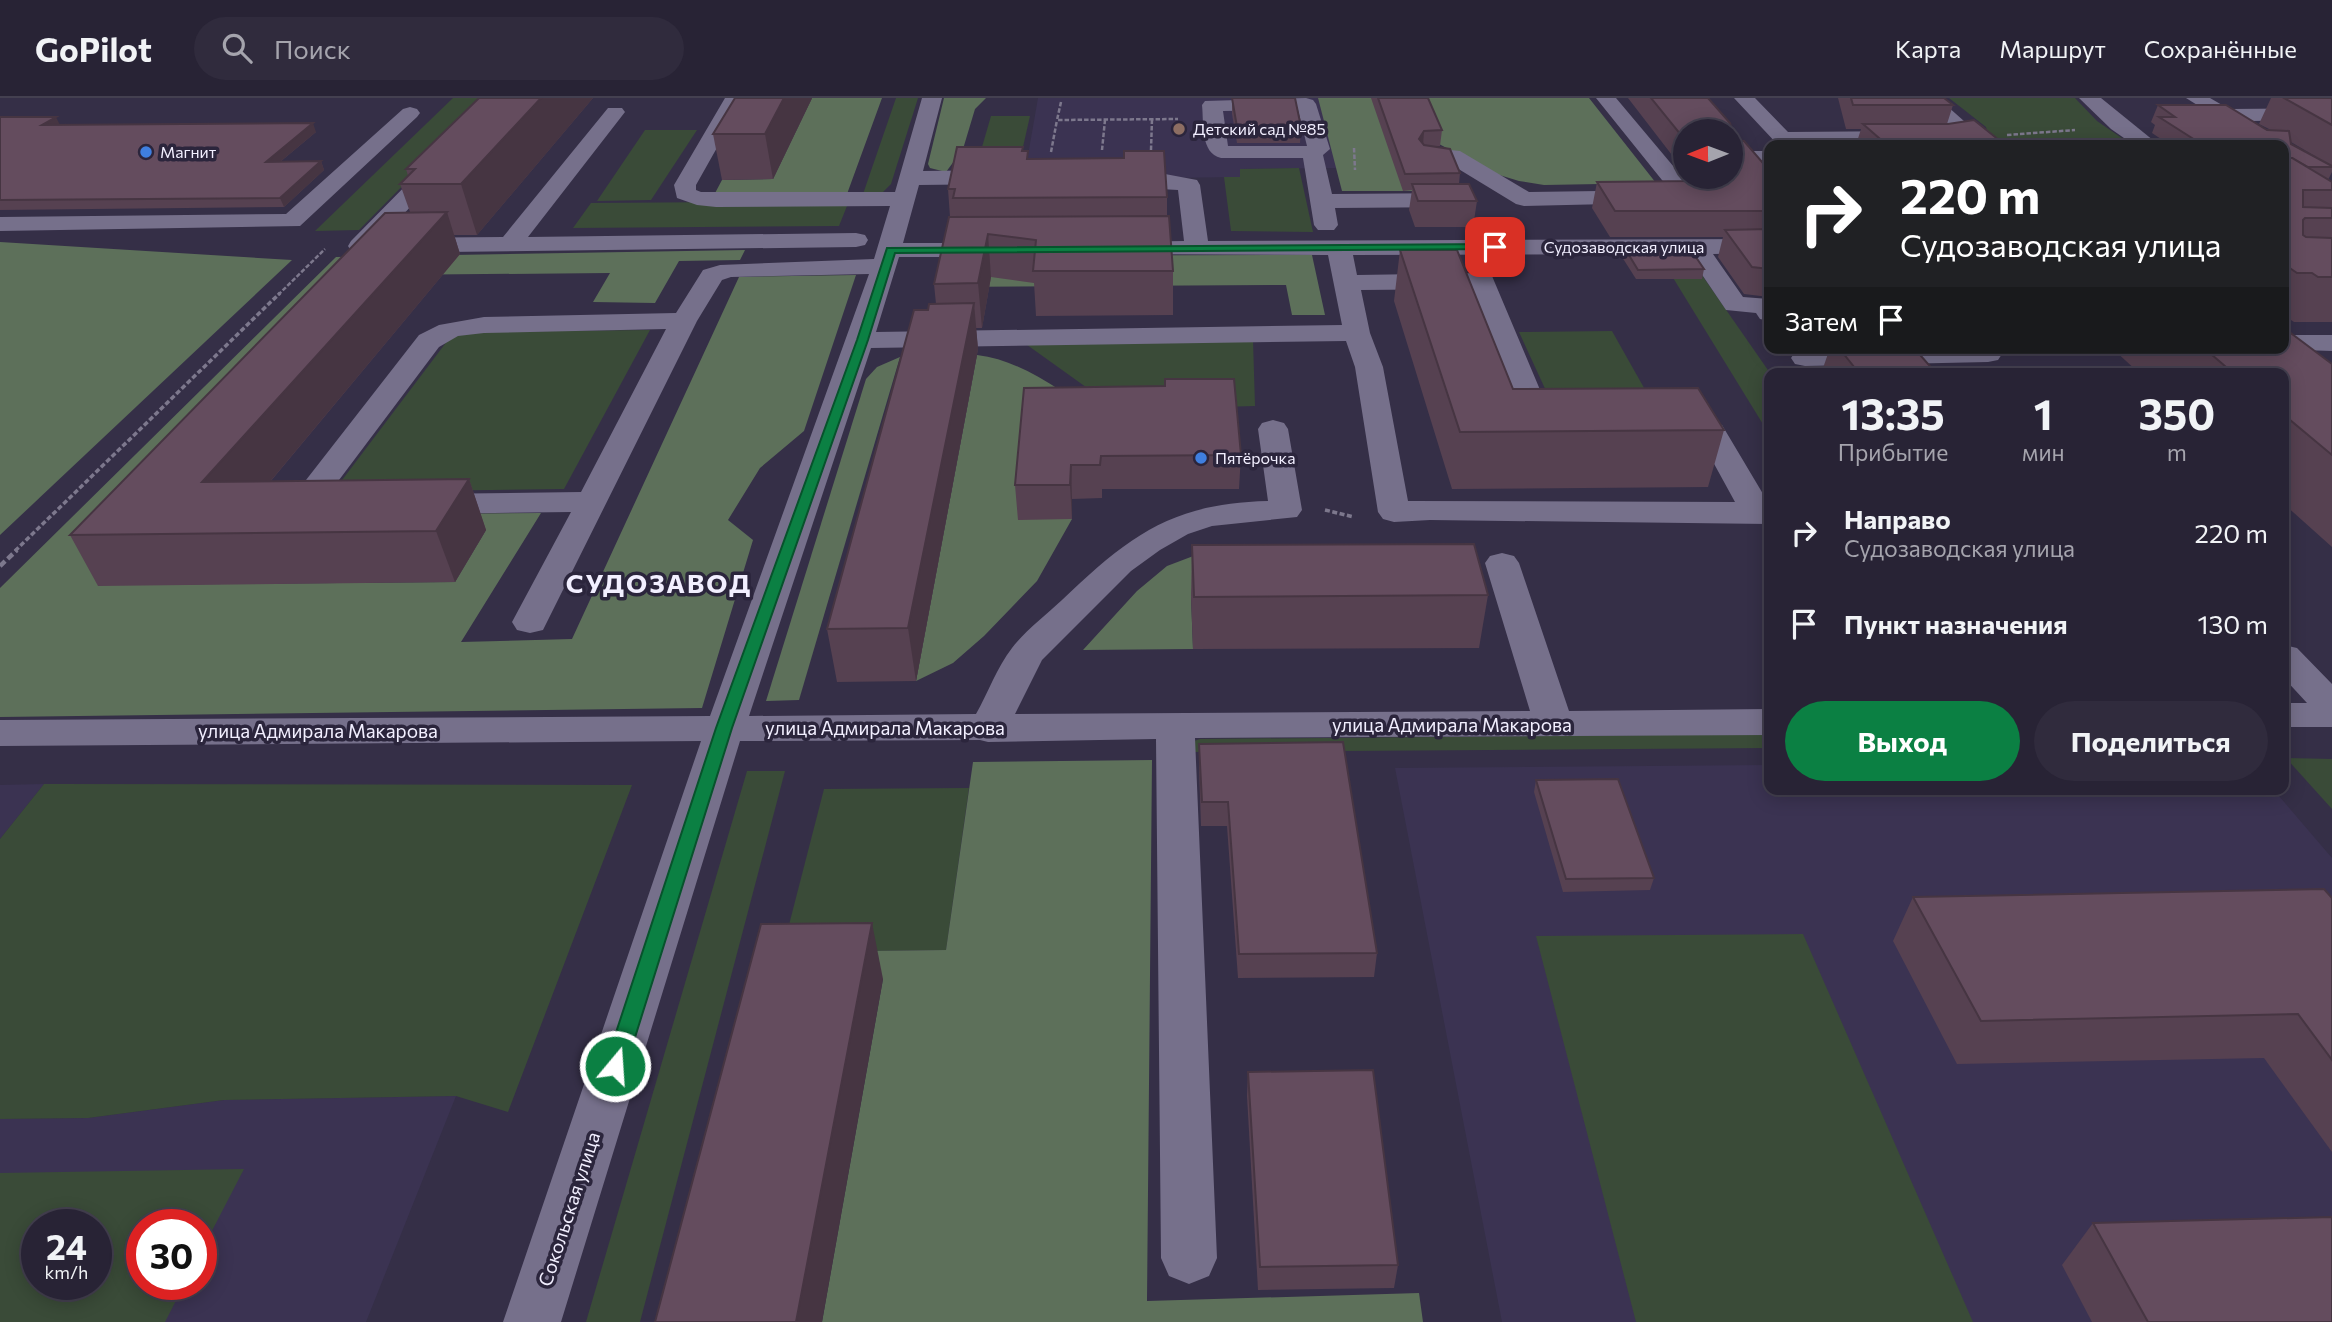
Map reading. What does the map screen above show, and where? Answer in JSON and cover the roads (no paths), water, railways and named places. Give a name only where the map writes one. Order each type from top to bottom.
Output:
[{"type":"street","points":[[503,98],[360,246],[510,244],[890,252],[1021,250]]},
{"type":"street","points":[[735,98],[685,185],[685,193],[690,196],[716,200],[909,188],[1028,177]]},
{"type":"street","name":"Сокольская улица","points":[[533,1322],[724,728],[862,340],[909,188],[932,98]]},
{"type":"street","points":[[1322,201],[1687,197],[1606,98]]},
{"type":"street","points":[[1744,98],[1784,140]]},
{"type":"street","points":[[1926,98],[1972,136],[1935,140]]},
{"type":"street","points":[[2089,98],[2118,125],[2140,140]]},
{"type":"street","points":[[2196,98],[2267,140]]},
{"type":"street","points":[[1214,104],[1306,104],[1319,149],[1312,152],[1221,152],[1218,150],[1214,104]]},
{"type":"street","points":[[510,244],[615,112]]},
{"type":"street","points":[[0,224],[292,221],[410,113]]},
{"type":"street","points":[[2224,115],[2332,114]]},
{"type":"street","points":[[1312,152],[1322,201],[1346,283],[1357,333],[1369,367],[1394,512],[1763,513]]},
{"type":"street","points":[[1431,154],[1452,156],[1524,200],[1547,247]]},
{"type":"street","points":[[1743,157],[1764,157]]},
{"type":"street","points":[[1658,159],[1673,158]]},
{"type":"street","points":[[1096,181],[1165,181],[1189,185],[1196,248]]},
{"type":"street","name":"Судозаводская улица","points":[[1102,249],[1764,246]]},
{"type":"street","points":[[1695,247],[1735,304],[1764,306]]},
{"type":"street","points":[[530,622],[705,282],[721,271],[890,252]]},
{"type":"street","points":[[1346,283],[1483,281],[1542,431],[1581,431]]},
{"type":"street","points":[[592,502],[333,504],[320,501],[314,495],[323,477],[429,341],[437,335],[463,327],[484,325],[684,321]]},
{"type":"street","points":[[862,340],[1357,333]]},
{"type":"street","points":[[2289,354],[2332,343]]},
{"type":"street","points":[[1806,360],[1992,358]]},
{"type":"street","points":[[988,729],[1026,655],[1119,564],[1147,543],[1176,527],[1206,517],[1286,510],[1273,429]]},
{"type":"street","points":[[1646,431],[1711,431],[1763,513]]},
{"type":"street","points":[[1502,563],[1555,724]]},
{"type":"street","points":[[2289,661],[2332,706]]},
{"type":"street","points":[[2289,715],[2332,715]]},
{"type":"street","name":"улица Адмирала Макарова","points":[[0,733],[988,729],[1764,722]]},
{"type":"street","points":[[1175,727],[1189,1258]]},
{"type":"place","name":"Детский сад №85","points":[[1179,129]]},
{"type":"place","name":"Магнит","points":[[146,152]]},
{"type":"place","name":"Пятёрочка","points":[[1201,458]]},
{"type":"district","name":"СУДОЗАВОД","points":[[659,584]]}]
